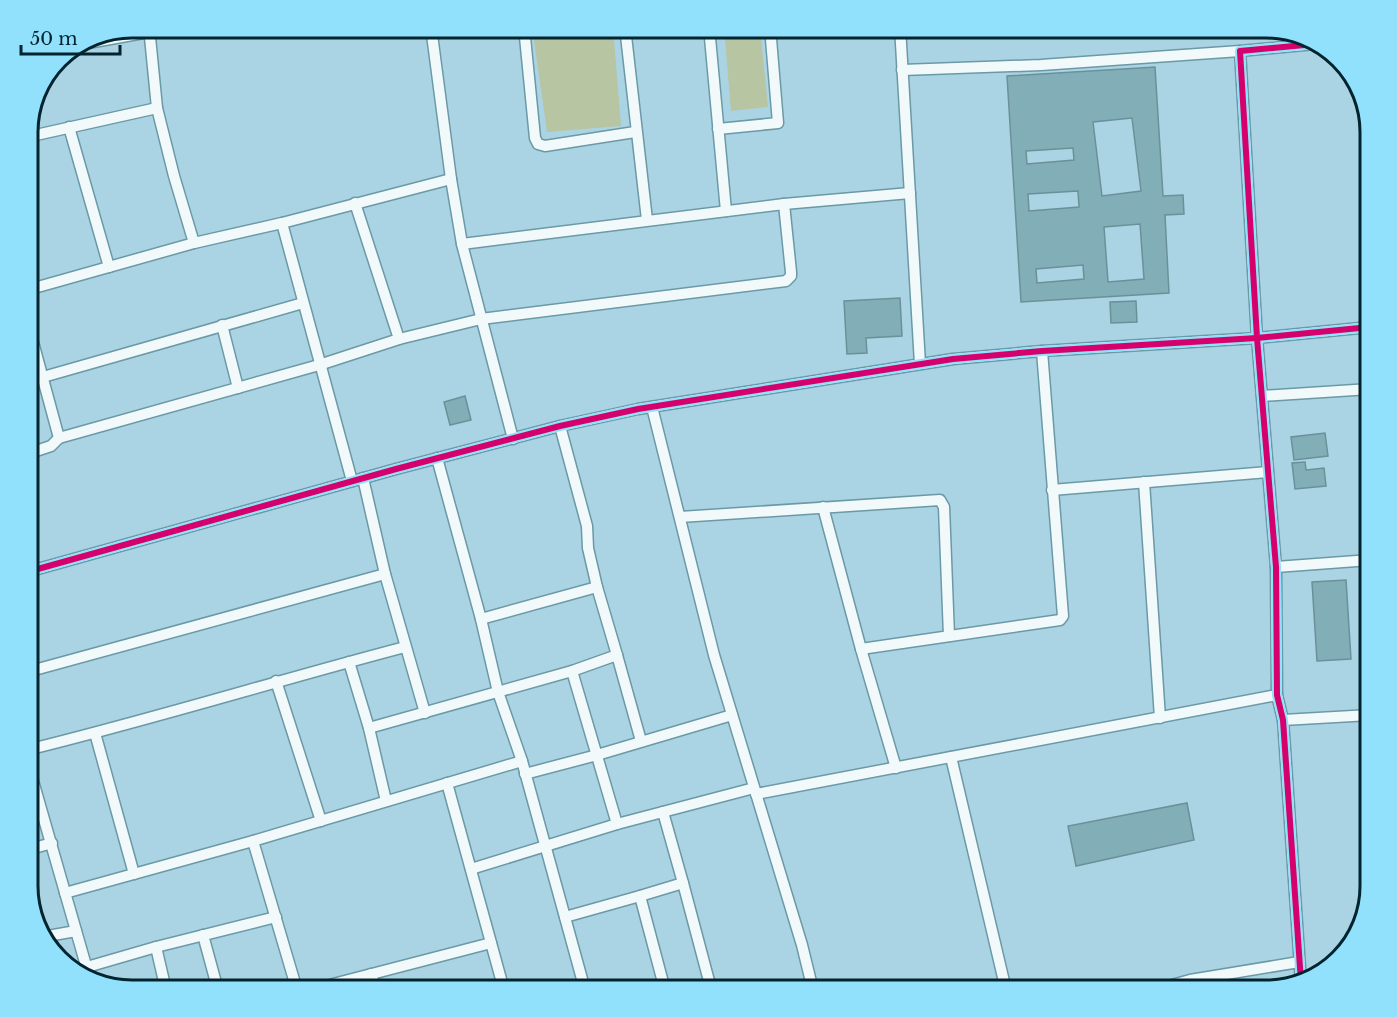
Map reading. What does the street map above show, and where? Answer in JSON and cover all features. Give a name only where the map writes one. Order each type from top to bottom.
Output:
[{"type":"street","points":[[150,38],[157,108],[194,243]]},
{"type":"street","points":[[432,38],[462,244],[513,439]]},
{"type":"street","points":[[525,38],[538,144],[544,146],[635,132]]},
{"type":"street","points":[[626,38],[635,132],[647,220]]},
{"type":"street","points":[[710,38],[726,211]]},
{"type":"street","points":[[718,129],[778,123],[771,38]]},
{"type":"street","points":[[901,38],[920,364]]},
{"type":"street","points":[[902,70],[1041,65],[1303,45]]},
{"type":"street","points":[[1240,51],[1257,338],[1276,567],[1277,695],[1283,720],[1300,973]]},
{"type":"street","points":[[38,134],[157,108]]},
{"type":"street","points":[[69,127],[109,267]]},
{"type":"street","points":[[38,287],[194,243],[282,223],[451,179]]},
{"type":"street","points":[[462,244],[784,204],[910,193]]},
{"type":"street","points":[[355,203],[399,339]]},
{"type":"street","points":[[38,450],[51,446],[59,438],[319,365],[399,339],[481,319],[786,281],[791,276],[791,272],[784,204]]},
{"type":"street","points":[[282,223],[319,365],[357,480],[425,713]]},
{"type":"street","points":[[43,376],[303,303]]},
{"type":"street","points":[[222,326],[238,388]]},
{"type":"street","points":[[38,569],[437,458],[560,426],[652,407],[920,364],[1042,351],[1257,338],[1360,328]]},
{"type":"street","points":[[861,649],[1062,619],[1042,351]]},
{"type":"street","points":[[38,358],[59,438]]},
{"type":"street","points":[[1262,396],[1360,390]]},
{"type":"street","points":[[652,407],[714,655],[811,980]]},
{"type":"street","points":[[560,426],[586,526],[588,548],[597,587],[641,741]]},
{"type":"street","points":[[437,458],[481,619],[498,692],[522,761],[544,848],[582,980]]},
{"type":"street","points":[[1052,490],[1268,472]]},
{"type":"street","points":[[1144,482],[1160,718]]},
{"type":"street","points":[[680,517],[942,501],[949,636]]},
{"type":"street","points":[[823,507],[896,768]]},
{"type":"street","points":[[1276,567],[1360,561]]},
{"type":"street","points":[[38,669],[385,574]]},
{"type":"street","points":[[481,619],[597,587]]},
{"type":"street","points":[[38,747],[405,647]]},
{"type":"street","points":[[369,728],[572,671],[617,655]]},
{"type":"street","points":[[349,662],[369,728],[386,801]]},
{"type":"street","points":[[572,671],[617,824]]},
{"type":"street","points":[[276,681],[321,821]]},
{"type":"street","points":[[471,869],[617,824],[755,791],[951,758],[1277,695]]},
{"type":"street","points":[[525,774],[732,715]]},
{"type":"street","points":[[1283,720],[1360,716]]},
{"type":"street","points":[[95,733],[134,874]]},
{"type":"street","points":[[951,758],[1004,980]]},
{"type":"street","points":[[65,893],[253,841],[522,761]]},
{"type":"street","points":[[447,783],[501,980]]},
{"type":"street","points":[[38,804],[52,843],[87,968]]},
{"type":"street","points":[[663,812],[709,980]]},
{"type":"street","points":[[253,841],[294,980]]},
{"type":"street","points":[[38,847],[52,843]]},
{"type":"street","points":[[565,917],[683,883]]},
{"type":"street","points":[[640,896],[662,980]]},
{"type":"street","points":[[91,970],[156,947],[276,917]]},
{"type":"street","points":[[52,935],[76,931]]},
{"type":"street","points":[[203,935],[215,980]]},
{"type":"street","points":[[348,980],[491,942]]},
{"type":"street","points":[[156,947],[164,980]]},
{"type":"street","points":[[1190,980],[1299,962]]},
{"type":"street","points":[[371,974],[373,980]]},
{"type":"green space","points":[[534,38],[614,38],[621,126],[547,132]]},
{"type":"green space","points":[[725,38],[761,38],[768,107],[731,111]]},
{"type":"building","points":[[1155,67],[1163,196],[1183,195],[1184,214],[1165,215],[1169,293],[1021,302],[1007,76]],"holes":[[[1132,118],[1141,191],[1102,196],[1093,122]],[[1073,148],[1074,160],[1027,164],[1026,151]],[[1078,191],[1079,207],[1029,211],[1028,194]],[[1140,224],[1144,279],[1108,282],[1104,227]],[[1083,265],[1084,279],[1037,283],[1036,269]]]},
{"type":"building","points":[[900,298],[902,336],[866,338],[867,353],[847,354],[844,301]]},
{"type":"building","points":[[1136,301],[1137,322],[1111,323],[1110,302]]},
{"type":"building","points":[[465,396],[471,420],[450,425],[444,402]]},
{"type":"building","points":[[1325,433],[1328,456],[1294,460],[1291,437]]},
{"type":"building","points":[[1305,462],[1306,470],[1324,468],[1326,486],[1295,489],[1292,463]]},
{"type":"building","points":[[1346,580],[1351,659],[1317,661],[1312,582]]},
{"type":"building","points":[[1187,803],[1194,840],[1076,866],[1068,826]]},
{"type":"cycle path","points":[[38,569],[396,469],[560,426],[638,409],[953,359],[1042,351],[1257,338],[1240,51],[1303,45]]},
{"type":"cycle path","points":[[1300,973],[1283,720],[1277,695],[1276,567],[1257,338],[1360,328]]}]
